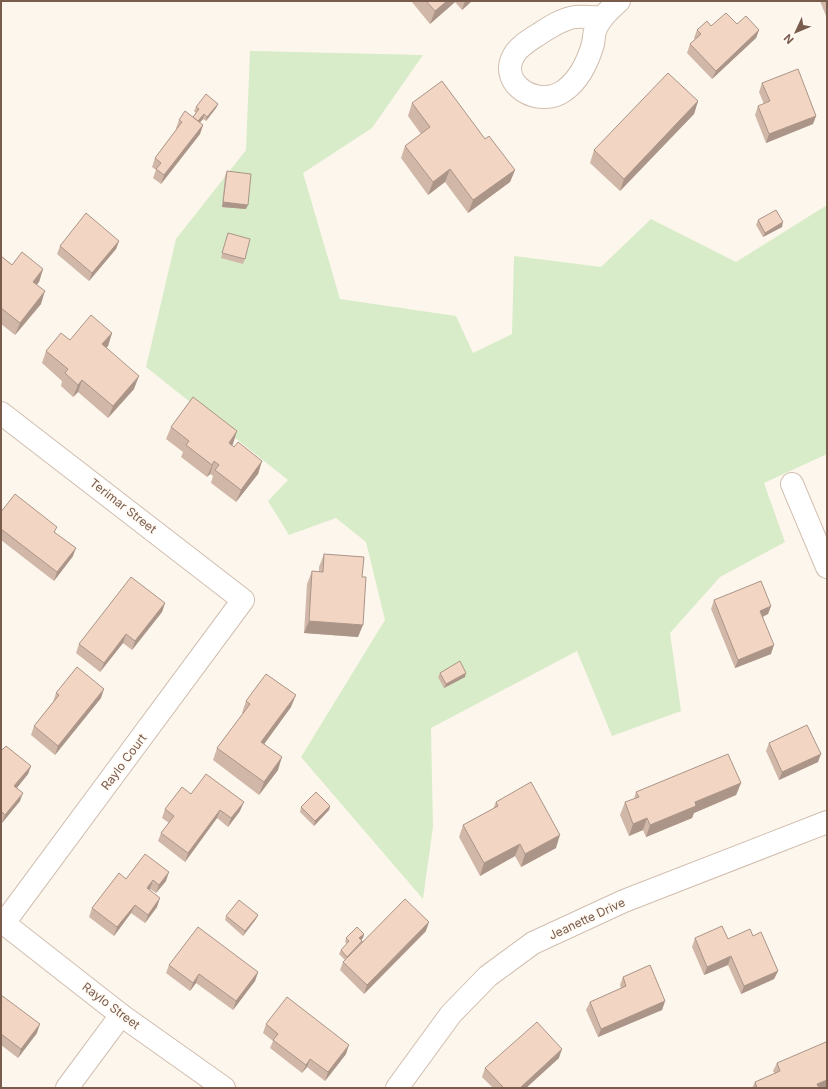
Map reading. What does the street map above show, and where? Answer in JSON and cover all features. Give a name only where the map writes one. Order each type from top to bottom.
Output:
[{"type":"street","points":[[602,17],[619,1]]},
{"type":"street","name":"Terimar Street","points":[[1,412],[243,600]]},
{"type":"street","points":[[792,484],[827,567]]},
{"type":"street","name":"Raylo Court","points":[[2,922],[243,600]]},
{"type":"street","name":"Jeanette Drive","points":[[397,1088],[451,1014],[488,976],[533,943],[624,901],[827,822]]},
{"type":"street","name":"Raylo Street","points":[[2,922],[121,1015],[224,1088]]},
{"type":"street","points":[[67,1088],[121,1015]]},
{"type":"green space","points":[[250,51],[423,55],[372,128],[303,173],[340,299],[456,316],[473,353],[512,334],[514,256],[601,267],[651,219],[736,262],[827,205],[827,454],[764,483],[785,542],[720,577],[670,633],[681,711],[612,736],[577,651],[431,728],[433,827],[423,899],[301,757],[385,620],[366,542],[336,518],[289,535],[268,501],[288,480],[146,367],[176,239],[246,150]]},
{"type":"building","points":[[426,1],[447,1],[435,11]]},
{"type":"building","points":[[726,13],[737,24],[746,16],[759,30],[716,71],[690,44],[701,34],[697,30],[707,21],[711,26]]},
{"type":"building","points":[[798,69],[816,116],[769,134],[758,106],[770,101],[762,83]]},
{"type":"building","points":[[668,73],[698,101],[624,179],[594,150]]},
{"type":"building","points":[[442,81],[485,139],[489,136],[515,170],[473,200],[450,169],[433,182],[405,146],[430,127],[412,103]]},
{"type":"building","points":[[206,94],[218,104],[207,117],[204,114],[198,121],[193,117],[199,109],[196,107]]},
{"type":"building","points":[[185,111],[203,125],[164,175],[156,169],[161,163],[155,158],[182,122],[179,120]]},
{"type":"building","points":[[227,171],[251,174],[248,205],[223,202]]},
{"type":"building","points":[[776,210],[783,222],[765,233],[758,220]]},
{"type":"building","points":[[86,213],[119,241],[92,273],[60,246]]},
{"type":"building","points":[[228,233],[250,239],[245,259],[222,253]]},
{"type":"building","points":[[22,252],[43,269],[33,282],[45,291],[20,323],[1,308],[1,256],[12,265]]},
{"type":"building","points":[[91,315],[112,333],[102,344],[139,376],[113,406],[82,380],[78,385],[65,373],[68,369],[46,351],[61,333],[70,340]]},
{"type":"building","points":[[193,397],[237,431],[229,443],[234,447],[238,442],[262,461],[241,490],[215,470],[219,465],[214,461],[212,465],[186,445],[189,441],[171,427]]},
{"type":"building","points":[[15,494],[57,527],[54,532],[76,548],[57,572],[1,529],[1,512]]},
{"type":"building","points":[[324,554],[364,557],[362,577],[366,577],[363,625],[309,621],[312,571],[323,572]]},
{"type":"building","points":[[131,577],[165,603],[135,641],[126,634],[104,663],[79,644]]},
{"type":"building","points":[[761,581],[771,606],[760,611],[774,645],[738,660],[714,600]]},
{"type":"building","points":[[460,661],[466,673],[446,684],[440,673]]},
{"type":"building","points":[[77,667],[104,689],[58,746],[34,726],[59,695],[56,693]]},
{"type":"building","points":[[266,674],[296,695],[261,742],[282,757],[264,782],[217,748],[250,704],[246,701]]},
{"type":"building","points":[[807,725],[821,754],[782,772],[769,743]]},
{"type":"building","points":[[6,746],[31,766],[14,786],[23,793],[5,815],[1,811],[1,751]]},
{"type":"building","points":[[728,754],[741,783],[695,802],[696,806],[650,825],[647,818],[633,824],[625,802],[639,797],[636,792]]},
{"type":"building","points":[[206,774],[244,802],[231,818],[220,810],[188,853],[161,833],[174,816],[165,809],[182,787],[191,794]]},
{"type":"building","points":[[531,782],[560,835],[525,854],[520,844],[484,863],[463,825],[498,806],[496,802]]},
{"type":"building","points":[[316,792],[330,806],[315,821],[301,807]]},
{"type":"building","points":[[145,854],[169,872],[159,885],[153,880],[147,888],[160,898],[148,915],[135,905],[117,927],[92,908],[119,873],[126,879]]},
{"type":"building","points":[[405,899],[429,922],[367,985],[343,962]]},
{"type":"building","points":[[239,900],[258,915],[245,931],[226,916]]},
{"type":"building","points":[[722,926],[728,939],[750,929],[753,936],[761,932],[778,971],[744,986],[731,956],[707,967],[695,938]]},
{"type":"building","points":[[198,927],[258,972],[236,1001],[199,974],[193,983],[169,965]]},
{"type":"building","points":[[357,927],[364,934],[359,938],[362,941],[347,957],[341,950],[349,941],[346,938]]},
{"type":"building","points":[[650,965],[665,1001],[601,1029],[590,1002],[626,986],[623,977]]},
{"type":"building","points":[[1,995],[40,1024],[21,1049],[1,1034]]},
{"type":"building","points":[[287,997],[349,1045],[328,1072],[310,1059],[306,1065],[273,1040],[278,1034],[266,1024]]},
{"type":"building","points":[[537,1022],[562,1049],[520,1088],[504,1088],[485,1068]]},
{"type":"building","points":[[826,1042],[827,1080],[817,1084],[819,1088],[757,1088],[755,1082],[780,1071],[777,1063]]}]
